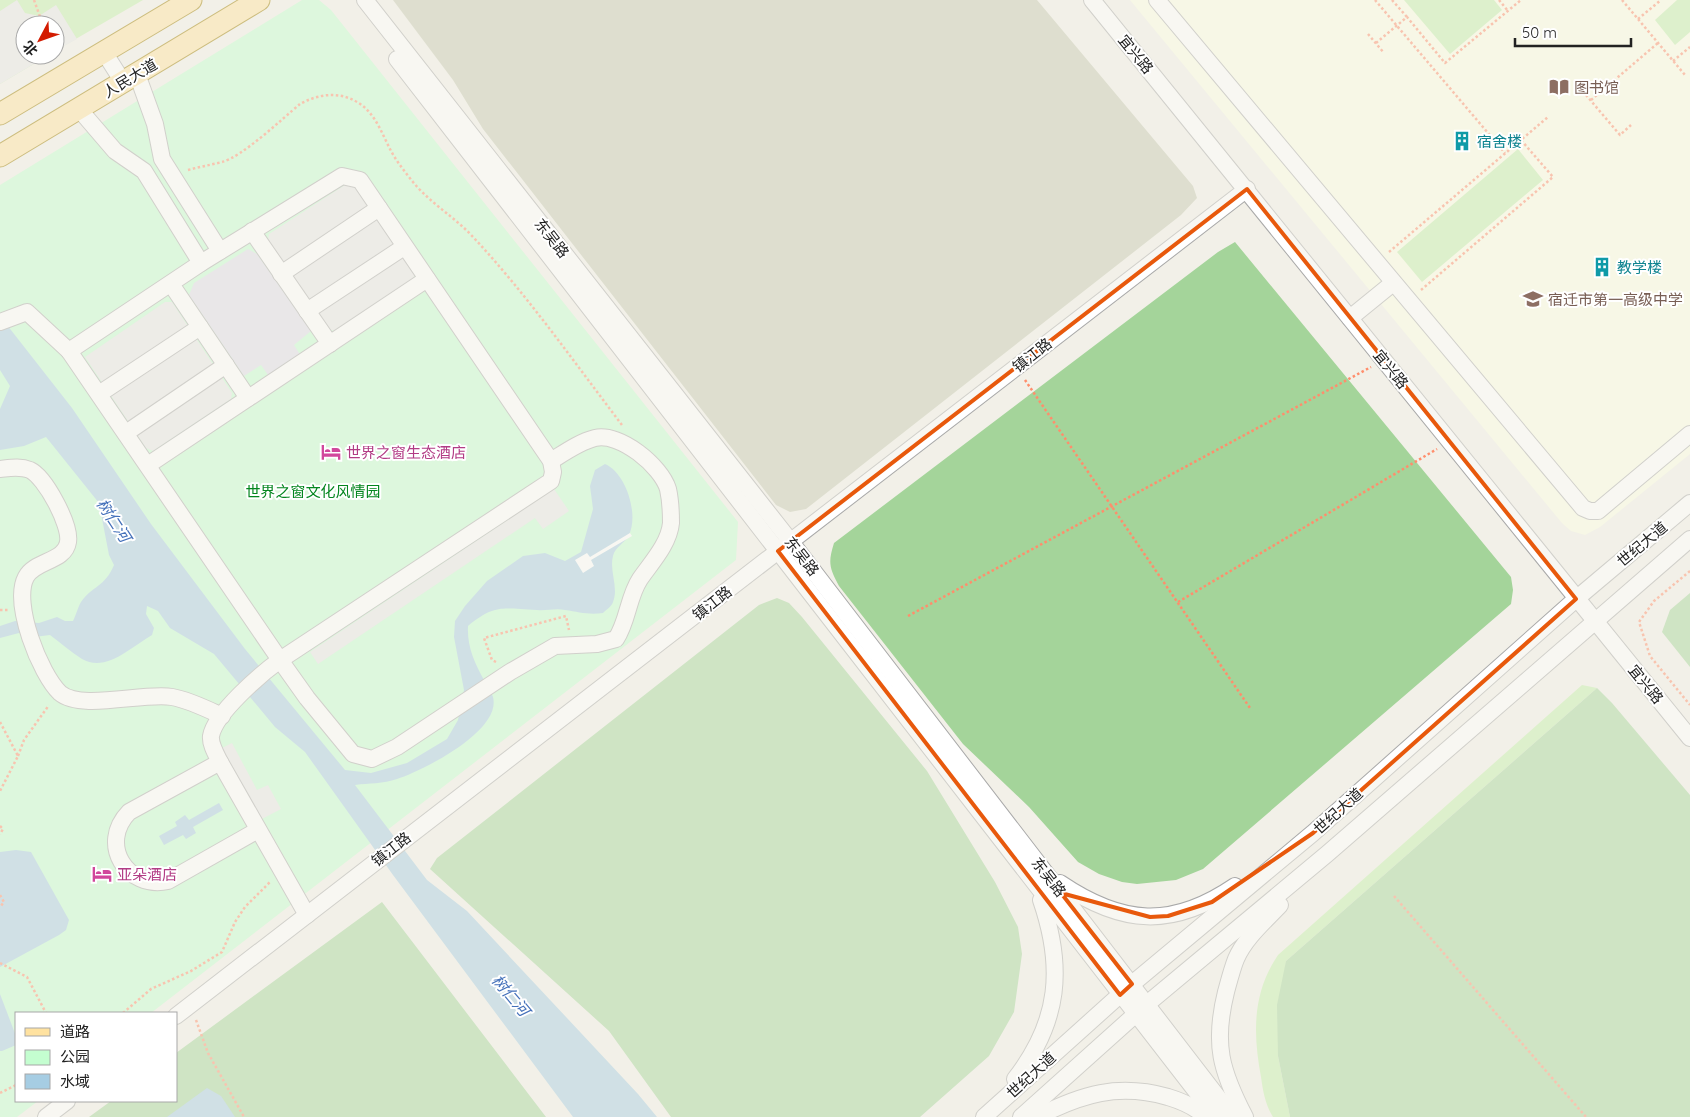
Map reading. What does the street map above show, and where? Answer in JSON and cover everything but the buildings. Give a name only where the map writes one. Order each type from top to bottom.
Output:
[{"type":"main road","points":[[0,114],[191,0]]},
{"type":"main road","name":"人民大道","points":[[0,156],[259,0]]},
{"type":"street","name":"东吴路","points":[[351,0],[784,546]]},
{"type":"street","name":"东吴路","points":[[365,0],[1126,990],[1233,1117]]},
{"type":"street","name":"宜兴路","points":[[1092,0],[1690,738]]},
{"type":"street","points":[[1157,0],[1583,508],[1590,511],[1598,510],[1690,434]]},
{"type":"street","points":[[104,52],[130,78],[155,124],[162,159],[220,251]]},
{"type":"street","points":[[79,108],[115,151],[144,171],[201,263]]},
{"type":"street","points":[[70,351],[201,263],[342,176],[360,180],[551,461],[553,472],[551,481],[275,664],[226,711],[211,737],[220,762],[307,915]]},
{"type":"street","name":"镇江路","points":[[178,1015],[404,838],[1247,189]]},
{"type":"street","points":[[281,274],[379,208]]},
{"type":"street","points":[[252,231],[330,344]]},
{"type":"street","points":[[307,311],[404,247]]},
{"type":"street","points":[[148,465],[427,279]]},
{"type":"street","points":[[1350,318],[1393,283]]},
{"type":"street","points":[[171,284],[248,398]]},
{"type":"street","points":[[4,320],[27,312],[70,351],[148,465],[275,664],[353,754],[362,757],[372,759],[382,756],[514,670],[555,646],[597,644],[616,639],[622,630],[639,580],[649,568],[665,540],[671,524],[668,488],[651,465],[630,446],[613,438],[595,438],[551,461]]},
{"type":"street","points":[[99,394],[200,327]]},
{"type":"street","points":[[126,433],[226,365]]},
{"type":"street","points":[[0,470],[18,467],[36,474],[58,506],[68,533],[68,543],[64,550],[56,558],[35,566],[26,576],[22,592],[33,644],[48,678],[58,690],[68,698],[76,700],[108,700],[152,695],[174,697],[226,711]]},
{"type":"street","name":"世纪大道","points":[[987,1114],[1126,990],[1314,833],[1576,599],[1690,503]]},
{"type":"street","name":"世纪大道","points":[[1021,1117],[1142,1009],[1327,854],[1593,620],[1690,539]]},
{"type":"street","points":[[220,762],[129,812],[121,820],[116,847],[121,862],[133,876],[145,882],[156,884],[168,881],[258,830]]},
{"type":"street","points":[[1042,881],[1087,902],[1115,911],[1150,917],[1168,916],[1212,902],[1314,833]]},
{"type":"street","points":[[1245,1117],[1230,1088],[1221,1059],[1219,1037],[1222,1011],[1236,958],[1250,937],[1327,854]]},
{"type":"street","points":[[987,1114],[1034,1053],[1051,1012],[1054,990],[1052,932],[1042,881]]},
{"type":"street","name":"东吴路","points":[[1142,1009],[1216,1117]]},
{"type":"street","points":[[1037,1117],[1067,1102],[1094,1093],[1118,1090],[1148,1092],[1178,1100],[1205,1117]]},
{"type":"street","points":[[46,1117],[66,1102]]},
{"type":"path","points":[[34,0],[39,15]]},
{"type":"path","points":[[1375,0],[1505,153]]},
{"type":"path","points":[[1392,0],[1445,63],[1521,0]]},
{"type":"path","points":[[1499,0],[1508,11]]},
{"type":"path","points":[[1622,0],[1685,75]]},
{"type":"path","points":[[1638,19],[1661,0]]},
{"type":"path","points":[[1376,43],[1407,17]]},
{"type":"path","points":[[1368,34],[1384,53]]},
{"type":"path","points":[[1591,100],[1658,43]]},
{"type":"path","points":[[1673,61],[1690,47]]},
{"type":"path","points":[[172,176],[207,164],[222,162],[235,156],[300,104],[311,98],[342,94],[359,102],[371,113],[391,151],[413,182],[427,198],[473,236],[518,290],[624,428]]},
{"type":"path","points":[[1586,95],[1620,135],[1631,125]]},
{"type":"path","points":[[1376,262],[1548,117]]},
{"type":"path","points":[[1408,300],[1553,177],[1521,140]]},
{"type":"path","points":[[908,616],[1384,360]]},
{"type":"path","points":[[1017,367],[1250,708]]},
{"type":"path","points":[[1178,602],[1450,442]]},
{"type":"path","points":[[1690,572],[1654,601],[1639,622],[1650,656],[1690,705]]},
{"type":"path","points":[[514,670],[492,660],[484,638],[566,616],[573,644]]},
{"type":"path","points":[[0,791],[24,740],[58,690]]},
{"type":"path","points":[[0,722],[18,756]]},
{"type":"path","points":[[0,826],[3,829],[0,834]]},
{"type":"path","points":[[124,1012],[151,989],[191,971],[222,952],[235,922],[245,907],[281,870]]},
{"type":"path","points":[[0,895],[4,902],[0,907]]},
{"type":"path","points":[[1394,896],[1586,1117]]},
{"type":"path","points":[[0,962],[27,977],[45,1012]]},
{"type":"path","points":[[191,1005],[208,1054],[244,1117]]},
{"type":"path","points":[[0,1093],[15,1086]]},
{"type":"highlighted area","points":[[1247,189],[1576,599],[1313,833],[1212,902],[1168,916],[1150,917],[1061,893],[1132,984],[1120,995],[778,551]]},
{"type":"shaded area","points":[[17,0],[25,13],[34,15],[15,15],[15,65],[32,65],[0,84],[0,11]]},
{"type":"shaded area","points":[[393,0],[1037,0],[1193,186],[1197,198],[1181,215],[806,509],[790,512],[776,505],[483,129],[453,80]]},
{"type":"shaded area","name":"宿迁市第一高级中学","points":[[1130,0],[1690,0],[1690,454],[1600,527],[1585,535],[1571,531],[1562,523]]},
{"type":"shaded area","points":[[56,5],[62,15],[41,15]]},
{"type":"shaded area","points":[[65,20],[77,39],[65,46]]},
{"type":"shaded area","points":[[348,183],[355,186],[415,275],[412,280],[337,331],[330,330],[268,240],[269,234]]},
{"type":"shaded area","points":[[248,249],[257,254],[311,331],[294,345],[304,361],[273,382],[261,365],[244,376],[189,295],[194,283]]},
{"type":"shaded area","points":[[165,302],[172,302],[232,393],[231,399],[153,451],[146,448],[85,357]]},
{"type":"shaded area","points":[[554,489],[569,511],[543,529],[535,518],[318,664],[310,652]]},
{"type":"shaded area","points":[[232,743],[257,790],[268,785],[281,809],[260,820],[222,748]]},
{"type":"green space","points":[[0,0],[143,0],[65,45],[65,15],[15,15],[15,65],[32,65],[0,84]]},
{"type":"green space","name":"世界之窗文化风情园","points":[[302,0],[319,0],[331,10],[738,522],[736,560],[152,1012],[15,1012],[15,1102],[37,1102],[17,1117],[0,1117],[0,185]]},
{"type":"green space","points":[[1404,0],[1494,0],[1502,10],[1450,54]]},
{"type":"green space","points":[[1677,0],[1690,0],[1690,32],[1675,45],[1655,20]]},
{"type":"green space","points":[[1518,149],[1543,180],[1422,282],[1397,252]]},
{"type":"green space","points":[[1235,242],[1511,577],[1513,590],[1511,604],[1203,869],[1176,880],[1137,884],[1122,882],[1099,874],[1078,862],[1029,807],[963,744],[839,586],[831,569],[831,555],[834,543],[1218,252]]},
{"type":"green space","points":[[1690,593],[1690,667],[1662,632],[1670,610]]},
{"type":"green space","points":[[777,598],[789,603],[802,617],[927,771],[995,882],[1018,927],[1022,954],[1014,1012],[989,1056],[920,1117],[671,1117],[609,1031],[430,869],[437,858],[759,605]]},
{"type":"green space","points":[[1582,685],[1597,688],[1286,961],[1278,1056],[1290,1117],[1273,1117],[1264,1092],[1258,1061],[1256,1030],[1259,999],[1263,984],[1269,969],[1278,955]]},
{"type":"green space","points":[[1597,688],[1690,795],[1690,1117],[1290,1117],[1278,1056],[1277,1005],[1286,961]]},
{"type":"green space","points":[[382,902],[546,1117],[89,1117],[110,1102],[178,1102],[178,1052]]},
{"type":"water","name":"树仁河","points":[[0,316],[72,408],[151,524],[245,649],[345,770],[371,773],[407,763],[447,739],[458,720],[464,690],[454,637],[455,621],[465,606],[487,581],[523,556],[545,553],[565,561],[581,552],[593,509],[590,486],[595,470],[605,464],[619,476],[629,495],[632,526],[629,535],[613,556],[612,567],[615,596],[611,605],[603,613],[598,614],[558,609],[500,609],[486,614],[468,626],[470,647],[474,660],[493,697],[492,710],[485,723],[458,748],[424,768],[392,781],[355,785],[427,880],[467,911],[638,1094],[657,1117],[573,1117],[393,875],[305,752],[275,727],[214,654],[170,628],[158,611],[147,606],[146,614],[154,628],[152,635],[118,657],[100,663],[82,659],[50,635],[34,637],[19,633],[0,638],[0,626],[15,621],[39,623],[57,617],[65,621],[73,621],[81,602],[107,578],[114,565],[109,555],[99,503],[46,437],[24,446],[0,450],[0,409],[10,386],[0,370]]},
{"type":"water","points":[[219,803],[223,810],[193,827],[196,833],[186,839],[183,835],[164,845],[159,836],[177,826],[175,822],[185,815],[189,820]]},
{"type":"water","points":[[16,850],[31,852],[69,920],[66,930],[59,935],[0,967],[0,852]]},
{"type":"water","points":[[0,994],[15,1033],[15,1045],[0,1051]]},
{"type":"water","points":[[207,1088],[221,1096],[235,1117],[167,1117]]},
{"type":"pier","points":[[630,533],[632,536],[591,560],[594,566],[583,573],[575,560],[587,553],[590,557]]},
{"type":"place","name":"图书馆","points":[[1559,87]]},
{"type":"place","name":"宿舍楼","points":[[1462,141]]},
{"type":"place","name":"教学楼","points":[[1602,267]]},
{"type":"place","name":"宿迁市第一高级中学","points":[[1533,299]]},
{"type":"place","name":"世界之窗生态酒店","points":[[331,452]]},
{"type":"place","name":"亚朵酒店","points":[[102,874]]}]
